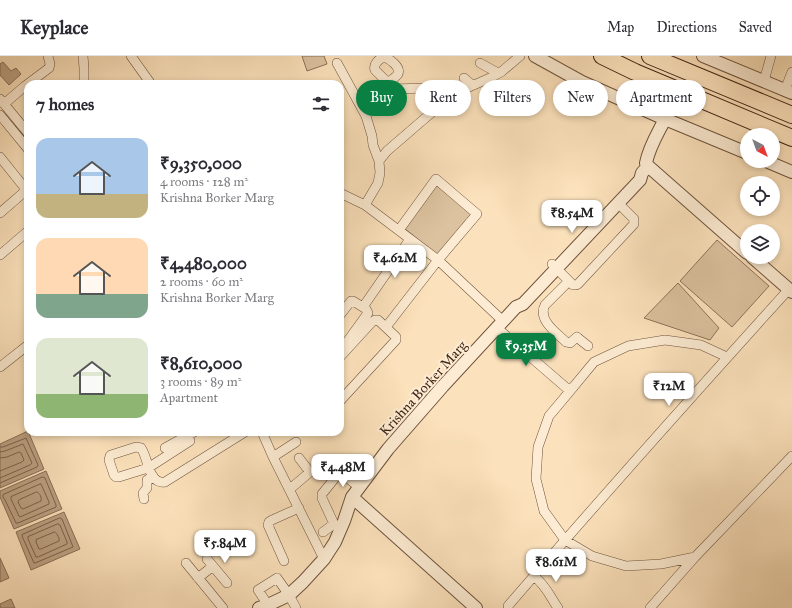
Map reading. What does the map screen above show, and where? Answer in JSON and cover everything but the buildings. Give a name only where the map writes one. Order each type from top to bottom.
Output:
[{"type":"highway","points":[[602,56],[635,72],[792,138]]},
{"type":"highway","points":[[650,56],[792,115]]},
{"type":"street","points":[[35,80],[49,68],[50,64],[48,56]]},
{"type":"street","points":[[83,56],[84,80]]},
{"type":"street","points":[[131,56],[148,80]]},
{"type":"street","points":[[379,56],[371,64],[370,68],[381,80]]},
{"type":"street","points":[[464,78],[472,85],[498,73],[520,56]]},
{"type":"street","points":[[535,56],[582,82],[740,150]]},
{"type":"street","points":[[703,56],[789,91],[792,72]]},
{"type":"street","points":[[764,81],[771,56]]},
{"type":"street","points":[[337,63],[356,99]]},
{"type":"street","points":[[480,63],[498,73]]},
{"type":"street","points":[[24,89],[4,104],[0,115],[24,144]]},
{"type":"street","points":[[4,104],[24,128]]},
{"type":"street","points":[[365,205],[378,182],[380,173],[379,161],[373,145],[370,126],[366,116]]},
{"type":"street","points":[[379,161],[387,151],[427,116]]},
{"type":"street","points":[[605,212],[618,203],[640,180],[645,170],[647,157],[665,119]]},
{"type":"street","points":[[12,130],[20,124]]},
{"type":"street","points":[[0,156],[24,187]]},
{"type":"street","points":[[780,167],[792,172]]},
{"type":"street","points":[[605,212],[635,176],[645,170]]},
{"type":"street","points":[[645,170],[740,247]]},
{"type":"street","points":[[386,327],[438,260],[477,214],[436,179],[400,230]]},
{"type":"street","points":[[0,213],[24,192]]},
{"type":"street","points":[[344,195],[365,205],[438,260],[500,325],[570,391]]},
{"type":"street","points":[[554,266],[574,285],[578,284],[634,224],[634,219],[618,203]]},
{"type":"street","name":"Krishna Borker Marg","points":[[264,607],[289,594],[303,582],[324,559],[336,542],[337,527],[355,492],[388,449],[516,307],[522,304],[554,266],[605,212]]},
{"type":"street","points":[[0,255],[24,234]]},
{"type":"street","points":[[363,307],[410,239]]},
{"type":"street","points":[[508,606],[727,357],[790,291],[760,264]]},
{"type":"street","points":[[569,281],[545,305],[543,309],[544,318],[566,342],[570,343],[577,337],[588,346]]},
{"type":"street","points":[[344,310],[352,301],[354,301],[368,311],[368,314],[344,344]]},
{"type":"street","points":[[344,354],[375,320],[378,320],[396,337],[396,340],[344,397]]},
{"type":"street","points":[[695,557],[661,564],[626,566],[592,556],[565,540],[544,511],[536,479],[538,447],[549,416],[594,362],[628,346],[664,340],[701,345],[727,357]]},
{"type":"street","points":[[0,367],[24,348]]},
{"type":"street","points":[[165,448],[187,436]]},
{"type":"street","points":[[151,472],[159,482],[165,482],[239,436]]},
{"type":"street","points":[[171,483],[247,436]]},
{"type":"street","points":[[264,436],[324,559]]},
{"type":"street","points":[[144,499],[143,494],[151,472],[190,441]]},
{"type":"street","points":[[273,457],[296,442]]},
{"type":"street","points":[[650,608],[695,557],[792,456]]},
{"type":"street","points":[[290,490],[310,472],[299,458]]},
{"type":"street","points":[[323,532],[337,527],[321,496],[342,470],[355,492],[476,608]]},
{"type":"street","points":[[284,561],[268,525],[272,520],[299,508]]},
{"type":"street","points":[[186,563],[223,608]]},
{"type":"street","points":[[198,578],[210,563],[227,583]]},
{"type":"street","points":[[534,576],[547,590],[558,608]]},
{"type":"street","points":[[264,607],[258,590],[278,578],[289,594],[296,608]]},
{"type":"shaded area","points":[[302,56],[324,56],[327,64],[307,71]]},
{"type":"shaded area","points":[[436,185],[472,214],[437,255],[404,228]]},
{"type":"shaded area","points":[[717,240],[740,260],[740,264],[744,264],[769,286],[732,327],[680,281]]},
{"type":"shaded area","points":[[678,283],[719,328],[710,340],[644,318]]},
{"type":"water","points":[[3,62],[11,71],[16,68],[21,74],[9,85],[0,75],[0,64]]},
{"type":"water","points":[[24,433],[24,436],[30,436],[44,469],[0,488],[0,444]]},
{"type":"water","points":[[46,471],[62,509],[14,529],[0,497],[0,491]]},
{"type":"water","points":[[64,512],[80,549],[31,570],[16,532]]},
{"type":"water","points":[[0,558],[9,578],[0,582]]},
{"type":"water","points":[[11,599],[15,608],[0,608],[0,604]]}]
